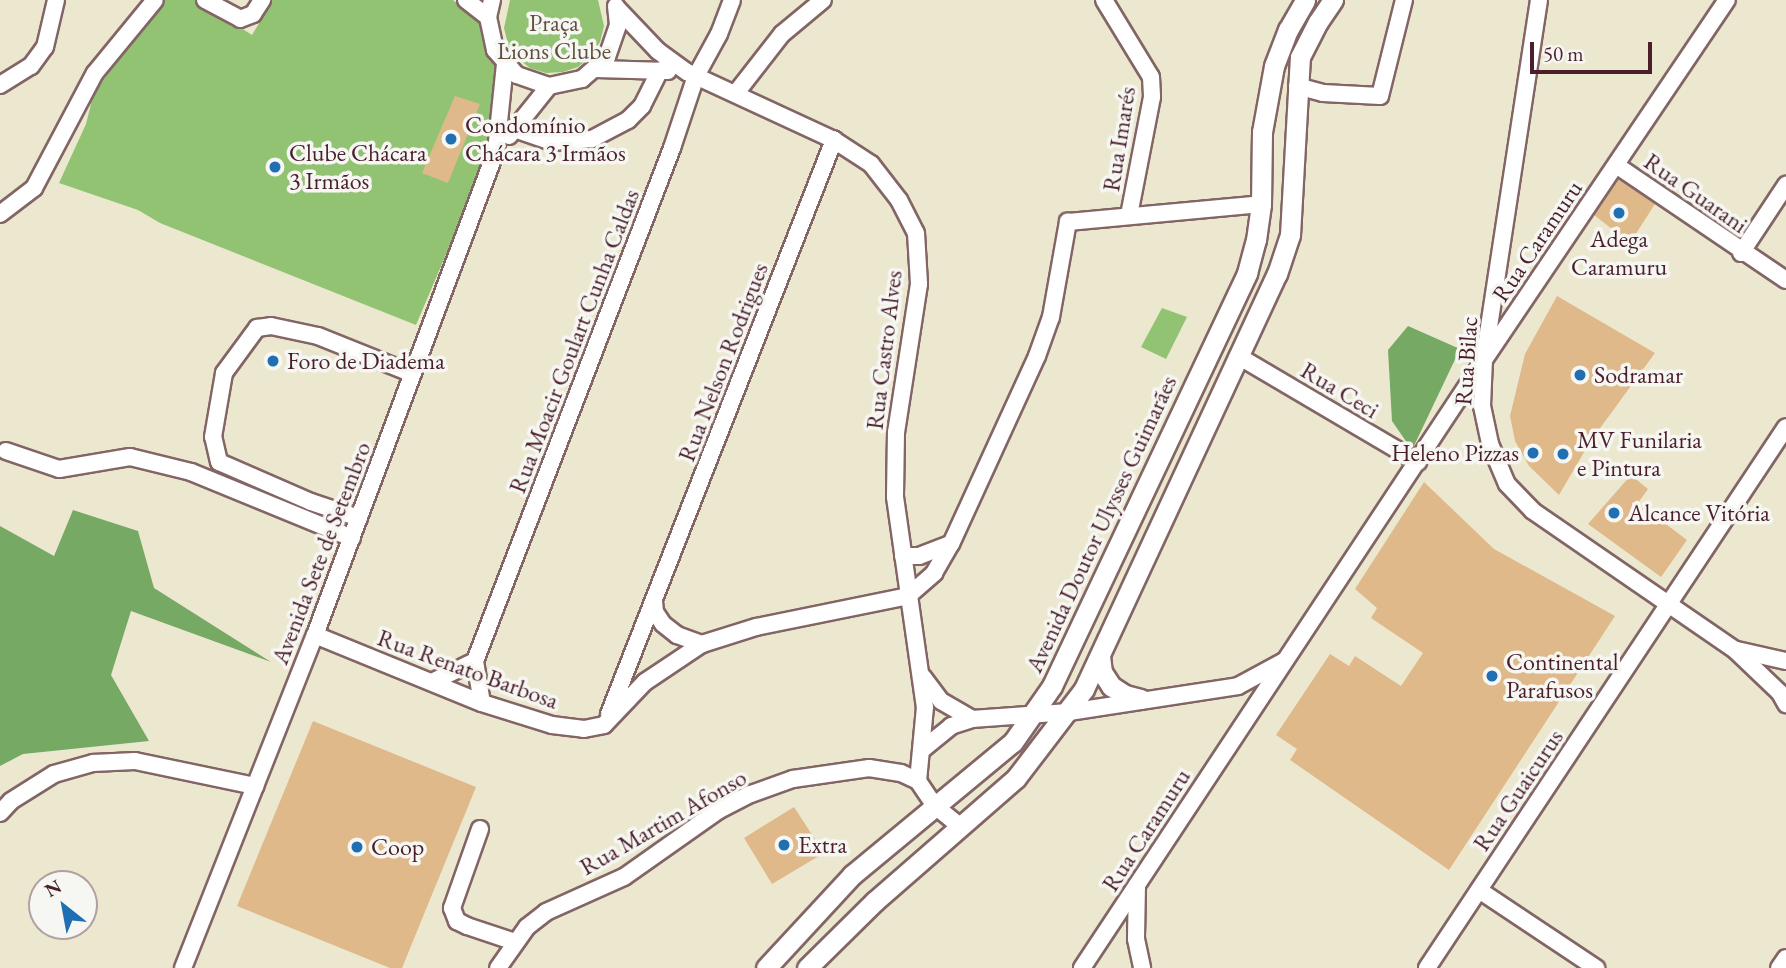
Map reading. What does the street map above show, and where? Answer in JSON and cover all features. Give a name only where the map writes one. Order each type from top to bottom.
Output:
[{"type":"main road","name":"Avenida Doutor Ulysses Guimarães","points":[[766,968],[852,875],[1003,751],[1033,715],[1052,686],[1247,273],[1256,240],[1261,204],[1262,132],[1274,66],[1288,30],[1305,0]]},
{"type":"main road","points":[[807,968],[866,909],[1016,778],[1069,712],[1100,656],[1277,274],[1290,235],[1300,57],[1333,0]]},
{"type":"main road","points":[[1100,656],[1102,672],[1111,686],[1125,695],[1141,699]]},
{"type":"street","points":[[0,85],[31,66],[45,47],[56,0]]},
{"type":"street","points":[[0,214],[34,188],[95,73],[155,0]]},
{"type":"street","points":[[210,3],[240,19],[246,19],[262,0]]},
{"type":"street","points":[[466,0],[488,18]]},
{"type":"street","points":[[492,0],[488,18],[495,50],[517,75],[549,86],[566,85],[596,69],[615,41],[615,4]]},
{"type":"street","name":"Rua Moacir Goulart Cunha Caldas","points":[[475,661],[672,148],[692,74],[719,34],[732,0]]},
{"type":"street","points":[[736,93],[782,34],[823,0]]},
{"type":"street","name":"Rua Imarés","points":[[1104,0],[1151,78],[1152,97],[1129,215]]},
{"type":"street","points":[[1297,86],[1324,93],[1380,96],[1404,0]]},
{"type":"street","name":"Rua Bilac","points":[[1539,0],[1484,360],[1482,406],[1490,444],[1507,484],[1533,511],[1667,606],[1735,650],[1780,693],[1786,704]]},
{"type":"street","name":"Rua Caramuru","points":[[1082,968],[1484,360],[1729,0]]},
{"type":"street","name":"Rua Castro Alves","points":[[615,4],[658,51],[692,74],[834,140],[871,164],[899,200],[916,233],[919,284],[896,432],[895,497],[925,707],[918,781]]},
{"type":"street","name":"Avenida Sete de Setembro","points":[[183,968],[315,635],[496,151],[505,64]]},
{"type":"street","name":"Rua Castro Alves","points":[[596,69],[660,70],[692,74]]},
{"type":"street","points":[[514,129],[552,142],[592,139],[628,120],[642,106],[660,70]]},
{"type":"street","name":"Avenida Sete de Setembro","points":[[496,151],[549,86]]},
{"type":"street","name":"Rua Nelson Rodrigues","points":[[604,725],[834,140]]},
{"type":"street","name":"Rua Guarani","points":[[1616,165],[1741,253],[1786,280]]},
{"type":"street","points":[[1741,253],[1786,185]]},
{"type":"street","points":[[604,725],[645,682],[702,644],[757,627],[908,596],[934,573],[951,544],[1047,330],[1059,282],[1068,222],[1261,204]]},
{"type":"street","points":[[359,518],[310,502],[219,463],[213,438],[225,373],[257,328],[271,326],[318,336],[413,374]]},
{"type":"street","name":"Rua Ceci","points":[[1238,356],[1418,462]]},
{"type":"street","name":"Rua Guaicurus","points":[[1427,968],[1786,427]]},
{"type":"street","points":[[6,451],[59,469],[130,457],[191,472],[352,538]]},
{"type":"street","points":[[903,556],[919,556],[951,544]]},
{"type":"street","points":[[654,601],[655,612],[663,624],[677,635],[702,644]]},
{"type":"street","name":"Rua Renato Barbosa","points":[[315,635],[482,703],[570,729],[604,725]]},
{"type":"street","name":"Rua Bilac","points":[[1735,650],[1786,661]]},
{"type":"street","points":[[923,749],[951,726],[972,719],[1069,712],[1238,686],[1287,660]]},
{"type":"street","points":[[432,682],[475,661],[482,703]]},
{"type":"street","name":"Rua Castro Alves","points":[[921,675],[941,701],[972,719]]},
{"type":"street","points":[[1238,686],[1247,717]]},
{"type":"street","points":[[0,813],[11,801],[54,774],[93,763],[135,761],[255,786]]},
{"type":"street","name":"Rua Martim Afonso","points":[[498,968],[515,942],[546,912],[624,877],[719,810],[751,794],[793,779],[869,768],[901,773],[918,781]]},
{"type":"street","points":[[918,781],[935,806],[961,827]]},
{"type":"street","points":[[480,830],[452,908],[457,921],[515,942]]},
{"type":"street","points":[[1137,885],[1136,939],[1142,968]]},
{"type":"street","points":[[1479,890],[1596,968]]},
{"type":"street","points":[[1779,968],[1786,958]]},
{"type":"green space","name":"Clube Chácara 3 Irmãos","points":[[165,0],[198,0],[252,35],[273,0],[453,0],[482,22],[486,48],[498,67],[490,151],[416,325],[160,223],[138,210],[59,183],[86,124],[94,92]]},
{"type":"green space","name":"Praça Lions Clube","points":[[510,0],[598,0],[604,26],[600,42],[591,56],[578,67],[563,72],[546,73],[530,68],[517,58],[508,44],[504,28]]},
{"type":"green space","points":[[1162,308],[1187,317],[1166,359],[1141,347]]},
{"type":"green space","points":[[1408,326],[1460,349],[1412,450],[1392,421],[1388,350]]},
{"type":"green space","points":[[73,510],[138,531],[154,588],[271,662],[131,611],[111,675],[149,741],[23,754],[0,766],[0,526],[54,556]]},
{"type":"building","name":"Condomínio Chácara 3 Irmãos","points":[[455,96],[480,104],[448,183],[422,173]]},
{"type":"building","name":"Adega Caramuru","points":[[1619,179],[1655,204],[1630,243],[1594,215]]},
{"type":"building","name":"Sodramar","points":[[1557,296],[1655,353],[1590,442],[1559,495],[1529,466],[1515,441],[1510,416],[1525,354]]},
{"type":"building","points":[[1631,475],[1648,489],[1638,503],[1687,540],[1661,577],[1588,524]]},
{"type":"building","name":"Continental Parafusos","points":[[1424,482],[1494,549],[1615,616],[1449,870],[1290,760],[1297,749],[1276,735],[1330,654],[1349,666],[1355,656],[1401,686],[1423,653],[1371,618],[1377,608],[1355,589]]},
{"type":"building","name":"Coop","points":[[313,721],[476,787],[402,968],[390,968],[237,906]]},
{"type":"building","name":"Extra","points":[[794,807],[824,853],[772,884],[744,838]]},
{"type":"place","name":"Condomínio Chácara 3 Irmãos","points":[[451,139]]},
{"type":"place","name":"Clube Chácara 3 Irmãos","points":[[275,167]]},
{"type":"place","name":"Adega Caramuru","points":[[1619,213]]},
{"type":"place","name":"Foro de Diadema","points":[[273,361]]},
{"type":"place","name":"Sodramar","points":[[1580,375]]},
{"type":"place","name":"Heleno Pizzas","points":[[1533,453]]},
{"type":"place","name":"MV Funilaria e Pintura","points":[[1563,454]]},
{"type":"place","name":"Alcance Vitória","points":[[1614,513]]},
{"type":"place","name":"Continental Parafusos","points":[[1492,676]]},
{"type":"place","name":"Extra","points":[[784,845]]},
{"type":"place","name":"Coop","points":[[357,847]]}]
